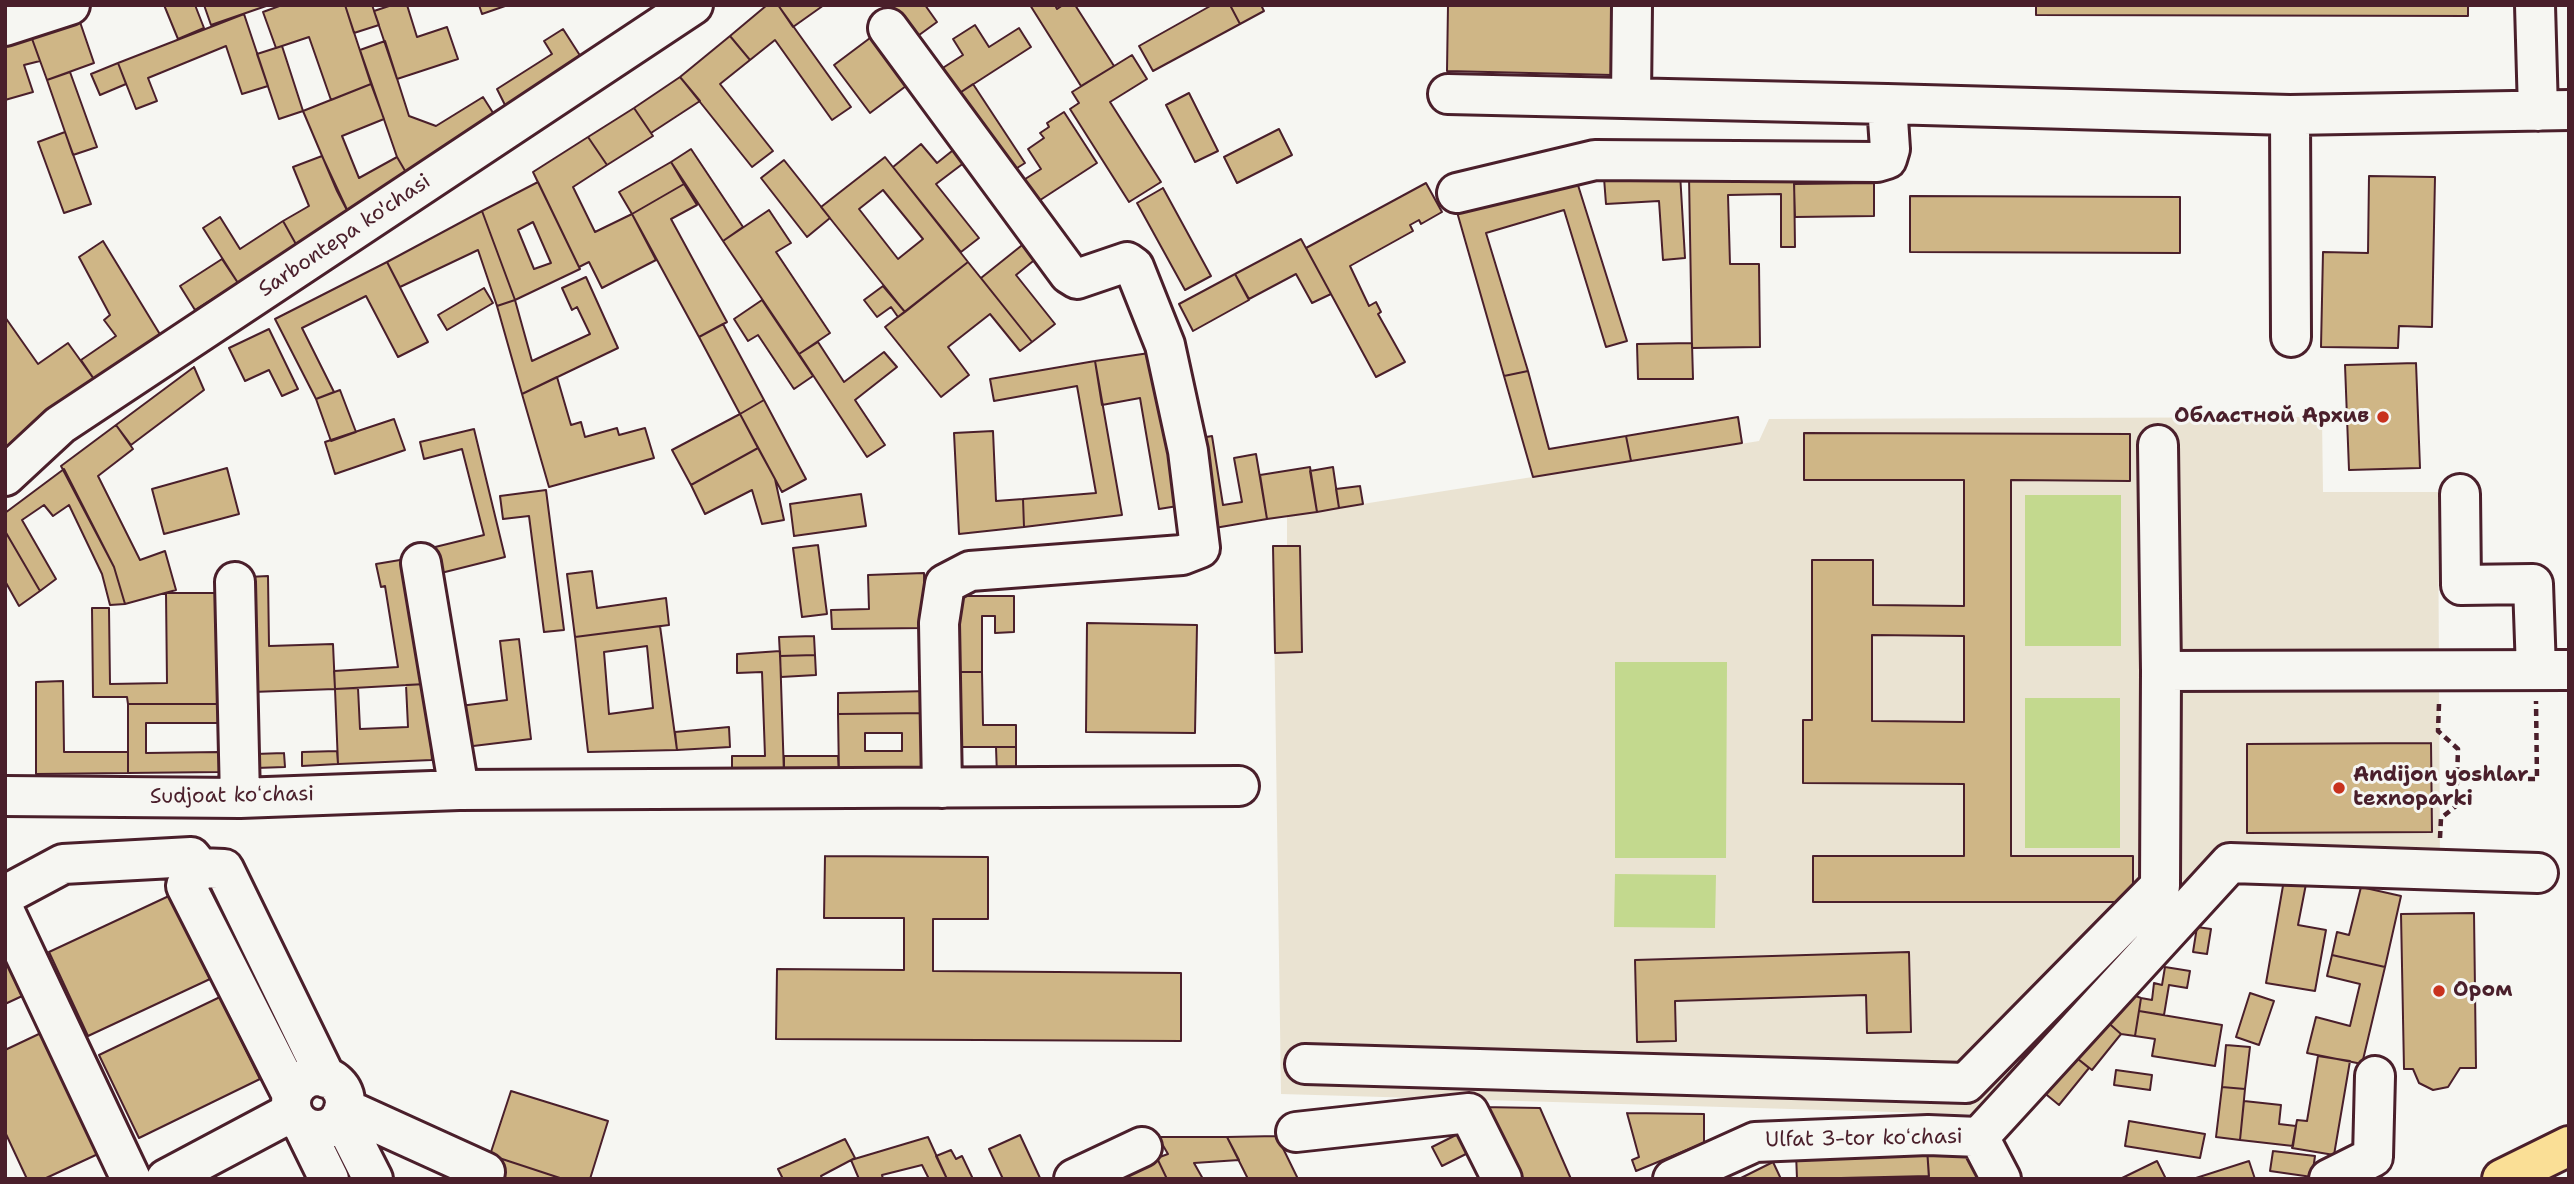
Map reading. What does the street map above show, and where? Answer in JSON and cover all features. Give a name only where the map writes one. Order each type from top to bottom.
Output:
[{"type":"main road","points":[[2513,1176],[2569,1146]]},
{"type":"street","points":[[5,26],[69,5]]},
{"type":"street","name":"Sarbontepa ko'chasi","points":[[5,476],[60,425],[692,5]]},
{"type":"street","points":[[1631,98],[1632,5]]},
{"type":"street","points":[[1448,94],[2290,115],[2553,111],[2535,5]]},
{"type":"street","points":[[888,28],[1069,274],[1077,279],[1127,262],[1134,267],[1165,345],[1188,451],[1200,548],[1182,555],[970,571],[945,583],[939,623],[942,788]]},
{"type":"street","points":[[1457,193],[1595,160],[1877,162],[1887,159],[1890,149],[1887,104]]},
{"type":"street","points":[[2290,115],[2291,337]]},
{"type":"street","points":[[1305,1064],[1966,1083],[2160,886],[2158,445]]},
{"type":"street","points":[[2161,671],[2552,670],[2533,584],[2461,585],[2460,494]]},
{"type":"street","points":[[421,563],[459,790]]},
{"type":"street","points":[[235,582],[240,798]]},
{"type":"street","name":"Sudjoat koʻchasi","points":[[5,796],[240,798],[459,790],[1239,786]]},
{"type":"street","points":[[5,895],[63,864],[191,857],[200,867],[224,869],[373,1179]]},
{"type":"street","points":[[2001,1179],[1979,1137],[2230,863],[2538,873]]},
{"type":"street","points":[[200,867],[186,886],[329,1179]]},
{"type":"street","points":[[5,912],[131,1179]]},
{"type":"street","points":[[2329,1179],[2373,1157],[2375,1076]]},
{"type":"street","points":[[166,1179],[296,1111],[303,1081],[311,1077],[337,1101],[485,1172]]},
{"type":"street","points":[[1296,1132],[1469,1113],[1502,1179]]},
{"type":"street","name":"Ulfat 3-tor koʻchasi","points":[[1673,1179],[1755,1142],[1928,1135],[1979,1137]]},
{"type":"street","points":[[1074,1179],[1142,1147]]},
{"type":"path","points":[[2457,780],[2537,779],[2552,670]]},
{"type":"path","points":[[2439,696],[2438,731],[2458,749],[2456,806],[2441,818],[2440,870]]},
{"type":"shaded area","points":[[2322,417],[2323,492],[2438,492],[2440,863],[2222,863],[1995,1115],[1281,1094],[1273,546],[1287,546],[1287,516],[1759,441],[1769,419]]},
{"type":"green space","points":[[2025,495],[2121,495],[2121,646],[2025,646]]},
{"type":"green space","points":[[1615,662],[1727,662],[1726,858],[1615,858]]},
{"type":"green space","points":[[2025,698],[2120,698],[2120,848],[2025,848]]},
{"type":"green space","points":[[1615,874],[1716,875],[1715,928],[1614,927]]},
{"type":"building","points":[[164,5],[195,5],[204,28],[178,39]]},
{"type":"building","points":[[204,5],[269,5],[211,25]]},
{"type":"building","points":[[282,5],[345,5],[371,84],[331,100],[309,37],[276,48],[263,12]]},
{"type":"building","points":[[345,5],[372,5],[379,25],[354,33]]},
{"type":"building","points":[[392,5],[407,5],[417,37],[447,27],[458,59],[397,79],[374,11]]},
{"type":"building","points":[[479,5],[508,5],[482,14]]},
{"type":"building","points":[[767,5],[778,5],[851,107],[832,120],[775,40],[750,60],[730,36]]},
{"type":"building","points":[[778,5],[824,5],[793,27]]},
{"type":"building","points":[[892,5],[925,5],[937,22],[915,38]]},
{"type":"building","points":[[1030,5],[1055,5],[1057,9],[1063,5],[1075,5],[1114,66],[1081,86]]},
{"type":"building","points":[[1212,5],[1230,5],[1240,24],[1153,71],[1139,46]]},
{"type":"building","points":[[1230,5],[1261,5],[1264,11],[1240,24]]},
{"type":"building","points":[[1448,5],[1613,5],[1612,75],[1447,71]]},
{"type":"building","points":[[2036,5],[2468,5],[2468,16],[2036,15]]},
{"type":"building","points":[[244,14],[268,86],[242,94],[226,46],[148,78],[157,101],[136,109],[118,63]]},
{"type":"building","points":[[80,22],[94,63],[47,80],[31,36]]},
{"type":"building","points":[[975,25],[989,47],[1019,28],[1031,47],[955,96],[938,71],[963,55],[953,39]]},
{"type":"building","points":[[563,29],[588,68],[511,117],[497,89],[552,54],[544,41]]},
{"type":"building","points":[[882,29],[918,77],[870,113],[834,65]]},
{"type":"building","points":[[31,36],[40,61],[24,65],[33,92],[5,100],[5,43]]},
{"type":"building","points":[[730,36],[750,60],[720,84],[773,151],[752,167],[680,77]]},
{"type":"building","points":[[385,41],[409,116],[436,126],[483,97],[502,127],[411,181],[397,157],[360,50]]},
{"type":"building","points":[[282,46],[303,111],[279,119],[257,54]]},
{"type":"building","points":[[1132,55],[1147,79],[1110,102],[1161,182],[1129,202],[1070,109],[1079,103],[1072,92]]},
{"type":"building","points":[[118,63],[126,84],[100,95],[91,74]]},
{"type":"building","points":[[70,72],[97,147],[73,155],[47,80]]},
{"type":"building","points":[[680,77],[700,101],[651,133],[634,108]]},
{"type":"building","points":[[371,84],[384,119],[342,136],[359,178],[397,157],[411,181],[350,216],[303,111]]},
{"type":"building","points":[[973,84],[1025,163],[1006,175],[955,96]]},
{"type":"building","points":[[1189,93],[1218,151],[1195,162],[1166,105]]},
{"type":"building","points":[[634,108],[653,136],[607,165],[588,137]]},
{"type":"building","points":[[1064,112],[1097,163],[1028,208],[1014,186],[1041,169],[1028,149],[1044,138],[1040,133],[1049,127],[1047,123]]},
{"type":"building","points":[[1279,129],[1292,155],[1237,183],[1224,157]]},
{"type":"building","points":[[65,132],[91,204],[64,213],[38,142]]},
{"type":"building","points":[[588,137],[607,165],[573,187],[595,232],[632,214],[656,260],[602,288],[589,262],[579,267],[533,172]]},
{"type":"building","points":[[962,143],[973,156],[936,184],[979,238],[961,252],[893,167],[921,144],[937,163]]},
{"type":"building","points":[[691,149],[743,227],[723,241],[671,162]]},
{"type":"building","points":[[322,156],[350,216],[297,246],[283,221],[309,206],[293,167]]},
{"type":"building","points":[[885,157],[968,262],[905,312],[821,207]],"holes":[[[883,190],[923,239],[898,259],[859,209]]]},
{"type":"building","points":[[784,160],[830,218],[807,237],[761,178]]},
{"type":"building","points":[[671,162],[684,184],[632,214],[619,192]]},
{"type":"building","points":[[1680,173],[1685,258],[1663,260],[1659,201],[1606,204],[1604,178]]},
{"type":"building","points":[[1794,174],[1795,247],[1781,247],[1781,194],[1728,195],[1730,264],[1759,264],[1760,347],[1692,348],[1689,176]]},
{"type":"building","points":[[2369,176],[2435,177],[2432,327],[2399,326],[2398,348],[2321,347],[2323,252],[2368,253]]},
{"type":"building","points":[[538,182],[580,269],[515,300],[482,211]],"holes":[[[533,222],[551,263],[534,269],[518,230]]]},
{"type":"building","points":[[1577,182],[1627,341],[1606,347],[1564,210],[1486,233],[1528,371],[1504,376],[1457,212]]},
{"type":"building","points":[[1426,183],[1442,212],[1421,224],[1419,220],[1410,225],[1413,231],[1350,266],[1369,306],[1376,302],[1381,312],[1378,314],[1405,362],[1376,377],[1306,248]]},
{"type":"building","points":[[1874,183],[1874,216],[1795,217],[1794,184]]},
{"type":"building","points":[[684,184],[697,205],[671,219],[727,322],[699,337],[632,214]]},
{"type":"building","points":[[1163,188],[1211,276],[1185,290],[1137,203]]},
{"type":"building","points":[[1910,196],[2180,197],[2180,253],[1910,252]]},
{"type":"building","points":[[769,210],[791,243],[776,252],[830,333],[799,354],[723,241]]},
{"type":"building","points":[[482,211],[515,300],[497,306],[478,250],[400,287],[387,262]]},
{"type":"building","points":[[220,217],[240,249],[283,221],[297,246],[238,283],[203,228]]},
{"type":"building","points":[[1031,238],[1043,253],[1016,275],[1055,324],[1032,342],[981,278]]},
{"type":"building","points":[[1301,239],[1331,294],[1312,303],[1296,274],[1249,299],[1235,274]]},
{"type":"building","points":[[103,241],[161,336],[96,382],[81,360],[116,336],[104,320],[110,315],[79,257]]},
{"type":"building","points":[[222,259],[238,283],[195,310],[180,286]]},
{"type":"building","points":[[387,262],[428,342],[398,357],[366,296],[302,328],[334,392],[316,399],[275,319]]},
{"type":"building","points":[[968,262],[1032,342],[1020,351],[990,314],[948,347],[969,375],[941,397],[885,327]]},
{"type":"building","points":[[1235,274],[1249,300],[1193,331],[1179,304]]},
{"type":"building","points":[[586,277],[618,348],[522,394],[497,306],[515,300],[532,361],[590,334],[577,307],[572,310],[562,288]]},
{"type":"building","points":[[883,286],[905,312],[898,317],[891,307],[877,317],[864,300]]},
{"type":"building","points":[[484,288],[493,303],[447,330],[438,315]]},
{"type":"building","points":[[762,300],[813,376],[794,389],[758,335],[748,341],[734,319]]},
{"type":"building","points":[[5,317],[38,364],[68,343],[96,382],[5,452]]},
{"type":"building","points":[[723,324],[764,400],[740,414],[699,337]]},
{"type":"building","points":[[269,329],[298,389],[282,396],[269,370],[245,381],[229,348]]},
{"type":"building","points":[[818,342],[844,382],[884,352],[897,367],[855,400],[885,445],[867,457],[799,354]]},
{"type":"building","points":[[1692,343],[1693,379],[1638,379],[1637,344]]},
{"type":"building","points":[[1156,352],[1184,505],[1159,509],[1140,398],[1102,405],[1095,361]]},
{"type":"building","points":[[1095,361],[1122,515],[1024,527],[1023,499],[1096,493],[1077,386],[994,401],[990,379]]},
{"type":"building","name":"Областной Архив","points":[[2416,363],[2420,468],[2349,470],[2345,365]]},
{"type":"building","points":[[194,367],[204,390],[131,445],[116,425]]},
{"type":"building","points":[[1528,371],[1549,449],[1626,436],[1631,461],[1533,477],[1504,376]]},
{"type":"building","points":[[557,377],[571,425],[581,422],[585,437],[617,428],[619,435],[645,428],[654,458],[549,487],[522,394]]},
{"type":"building","points":[[340,390],[356,432],[331,441],[316,399]]},
{"type":"building","points":[[764,400],[806,479],[782,492],[740,414]]},
{"type":"building","points":[[740,414],[758,448],[691,485],[672,450]]},
{"type":"building","points":[[1738,417],[1742,443],[1631,461],[1626,436]]},
{"type":"building","points":[[394,419],[405,450],[335,474],[325,442]]},
{"type":"building","points":[[116,425],[133,449],[98,476],[140,560],[165,551],[176,590],[125,604],[114,567],[61,466]]},
{"type":"building","points":[[474,429],[505,557],[433,575],[427,549],[484,535],[462,449],[424,459],[420,442]]},
{"type":"building","points":[[993,431],[996,501],[1023,499],[1024,527],[959,534],[954,433]]},
{"type":"building","points":[[1804,433],[2130,434],[2130,481],[2011,480],[2011,856],[2133,856],[2133,902],[1813,902],[1813,856],[1964,856],[1964,784],[1803,783],[1803,720],[1812,720],[1812,560],[1873,560],[1873,605],[1964,606],[1964,480],[1804,480]],"holes":[[[1872,635],[1964,636],[1964,722],[1872,721]]]},
{"type":"building","points":[[1212,436],[1223,505],[1242,502],[1234,458],[1256,454],[1267,519],[1209,529],[1195,439]]},
{"type":"building","points":[[758,448],[775,479],[784,520],[762,524],[752,490],[705,514],[691,485]]},
{"type":"building","points":[[1310,467],[1317,512],[1267,519],[1260,475]]},
{"type":"building","points":[[1333,467],[1339,508],[1317,512],[1310,471]]},
{"type":"building","points":[[227,468],[239,514],[164,534],[152,489]]},
{"type":"building","points":[[64,469],[114,567],[125,604],[110,605],[102,574],[69,505],[53,516],[44,505],[22,520],[56,579],[40,591],[5,531],[5,513]]},
{"type":"building","points":[[1360,486],[1363,504],[1339,508],[1336,489]]},
{"type":"building","points":[[546,490],[564,630],[544,632],[529,516],[503,519],[500,496]]},
{"type":"building","points":[[861,494],[866,526],[794,536],[790,504]]},
{"type":"building","points":[[5,531],[40,591],[19,606],[5,581]]},
{"type":"building","points":[[818,545],[827,614],[802,617],[793,548]]},
{"type":"building","points":[[1273,546],[1300,546],[1302,652],[1275,653]]},
{"type":"building","points":[[406,559],[426,684],[335,689],[334,671],[398,667],[385,586],[381,587],[376,564]]},
{"type":"building","points":[[592,571],[597,608],[666,598],[669,625],[575,637],[567,574]]},
{"type":"building","points":[[924,573],[925,628],[832,629],[831,610],[869,609],[868,575]]},
{"type":"building","points":[[268,576],[269,646],[333,644],[335,689],[252,692],[248,577]]},
{"type":"building","points":[[166,593],[218,593],[219,704],[128,704],[127,697],[93,697],[92,608],[109,608],[110,684],[167,683]]},
{"type":"building","points":[[957,596],[1014,596],[1014,632],[995,633],[995,616],[982,616],[982,672],[958,672]]},
{"type":"building","points":[[1087,623],[1197,625],[1195,733],[1086,732]]},
{"type":"building","points":[[660,626],[677,750],[588,752],[575,637]],"holes":[[[647,646],[653,708],[609,714],[604,652]]]},
{"type":"building","points":[[814,636],[815,655],[780,656],[779,637]]},
{"type":"building","points":[[519,639],[531,739],[465,747],[460,706],[507,700],[500,641]]},
{"type":"building","points":[[780,651],[784,775],[732,775],[732,756],[765,756],[762,672],[737,673],[737,654]]},
{"type":"building","points":[[815,655],[816,675],[781,677],[780,656]]},
{"type":"building","points":[[958,672],[982,672],[983,725],[1016,725],[1016,747],[958,747]]},
{"type":"building","points":[[63,681],[64,752],[128,752],[128,773],[36,774],[36,682]]},
{"type":"building","points":[[426,684],[432,760],[338,764],[335,689],[358,688],[360,729],[408,727],[406,685]]},
{"type":"building","points":[[930,691],[930,713],[838,714],[838,693]]},
{"type":"building","points":[[128,704],[219,704],[219,723],[146,723],[146,753],[219,752],[219,772],[128,773]]},
{"type":"building","points":[[930,713],[931,775],[839,776],[838,714]],"holes":[[[865,733],[902,733],[902,751],[865,751]]]},
{"type":"building","points":[[729,727],[730,747],[677,750],[675,732]]},
{"type":"building","name":"Andijon yoshlar texnoparki","points":[[2431,743],[2432,832],[2247,833],[2247,744]]},
{"type":"building","points":[[996,747],[1016,747],[1016,776],[997,776]]},
{"type":"building","points":[[337,751],[338,764],[302,766],[302,752]]},
{"type":"building","points":[[284,753],[285,767],[256,768],[255,754]]},
{"type":"building","points":[[784,756],[838,756],[839,776],[784,775]]},
{"type":"building","points":[[825,856],[988,857],[988,919],[933,919],[933,971],[1181,973],[1181,1041],[776,1039],[777,969],[904,970],[904,918],[824,918]]},
{"type":"building","points":[[2284,880],[2306,884],[2298,925],[2326,930],[2315,991],[2266,983]]},
{"type":"building","points":[[2361,887],[2401,896],[2385,967],[2332,955],[2337,932],[2349,935]]},
{"type":"building","points":[[171,895],[210,979],[88,1036],[49,952]]},
{"type":"building","name":"Ором","points":[[2474,913],[2476,1068],[2460,1068],[2448,1087],[2433,1090],[2419,1083],[2413,1069],[2404,1069],[2401,914]]},
{"type":"building","points":[[2197,927],[2211,929],[2207,954],[2193,952]]},
{"type":"building","points":[[5,934],[33,991],[5,1004]]},
{"type":"building","points":[[1909,952],[1911,1032],[1867,1033],[1866,995],[1675,1001],[1676,1041],[1637,1042],[1635,960]]},
{"type":"building","points":[[2332,955],[2385,967],[2362,1064],[2307,1053],[2316,1017],[2350,1026],[2360,984],[2327,976]]},
{"type":"building","points":[[2165,967],[2190,971],[2187,988],[2169,985],[2164,1015],[2139,1011],[2141,998],[2152,1000],[2154,983],[2162,985]]},
{"type":"building","points":[[2128,993],[2141,998],[2135,1036],[2121,1034],[2104,1019]]},
{"type":"building","points":[[2250,993],[2274,1001],[2259,1045],[2236,1037]]},
{"type":"building","points":[[220,997],[260,1079],[139,1138],[99,1055]]},
{"type":"building","points":[[2139,1011],[2222,1025],[2215,1066],[2152,1056],[2155,1039],[2135,1036]]},
{"type":"building","points":[[2104,1019],[2121,1034],[2092,1070],[2073,1055]]},
{"type":"building","points":[[41,1033],[98,1154],[44,1179],[27,1179],[5,1132],[5,1050]]},
{"type":"building","points":[[2226,1045],[2250,1047],[2245,1089],[2222,1087]]},
{"type":"building","points":[[2073,1055],[2089,1068],[2059,1105],[2042,1091]]},
{"type":"building","points":[[2318,1056],[2350,1061],[2334,1155],[2292,1148],[2297,1120],[2307,1121]]},
{"type":"building","points":[[2116,1070],[2152,1075],[2150,1090],[2114,1085]]},
{"type":"building","points":[[2222,1087],[2245,1089],[2240,1140],[2216,1137]]},
{"type":"building","points":[[511,1091],[608,1121],[590,1179],[563,1179],[490,1155]]},
{"type":"building","points":[[2244,1101],[2281,1105],[2279,1124],[2296,1126],[2293,1146],[2240,1140]]},
{"type":"building","points":[[1481,1107],[1540,1108],[1571,1179],[1516,1179]]},
{"type":"building","points":[[1627,1113],[1704,1114],[1704,1143],[1636,1171],[1632,1160],[1639,1157]]},
{"type":"building","points":[[2129,1121],[2205,1134],[2200,1158],[2125,1146]]},
{"type":"building","points":[[1468,1129],[1478,1148],[1442,1166],[1432,1147]]},
{"type":"building","points":[[1020,1135],[1040,1178],[1038,1179],[1003,1179],[989,1149]]},
{"type":"building","points":[[1277,1136],[1298,1179],[1248,1179],[1227,1137]]},
{"type":"building","points":[[928,1137],[947,1179],[929,1179],[922,1165],[882,1175],[883,1179],[859,1179],[851,1160]]},
{"type":"building","points":[[1158,1137],[1227,1137],[1239,1160],[1194,1163],[1203,1179],[1167,1179],[1157,1158],[1168,1154]]},
{"type":"building","points":[[845,1139],[855,1158],[821,1176],[822,1179],[783,1179],[778,1169]]},
{"type":"building","points":[[1976,1146],[1978,1179],[1929,1179],[1927,1148]]},
{"type":"building","points":[[1927,1148],[1929,1176],[1797,1179],[1796,1153]]},
{"type":"building","points":[[951,1150],[956,1159],[962,1156],[973,1179],[947,1179],[936,1156]]},
{"type":"building","points":[[2273,1151],[2315,1156],[2312,1177],[2270,1171]]},
{"type":"building","points":[[490,1155],[563,1179],[483,1179]]},
{"type":"building","points":[[1157,1158],[1167,1179],[1116,1179]]},
{"type":"building","points":[[2157,1161],[2166,1179],[2120,1179]]},
{"type":"building","points":[[2249,1161],[2255,1179],[2196,1178]]},
{"type":"building","points":[[1773,1162],[1781,1179],[1739,1179]]},
{"type":"place","name":"Областной Архив","points":[[2383,417]]},
{"type":"place","name":"Andijon yoshlar texnoparki","points":[[2339,788]]},
{"type":"place","name":"Ором","points":[[2439,991]]}]
